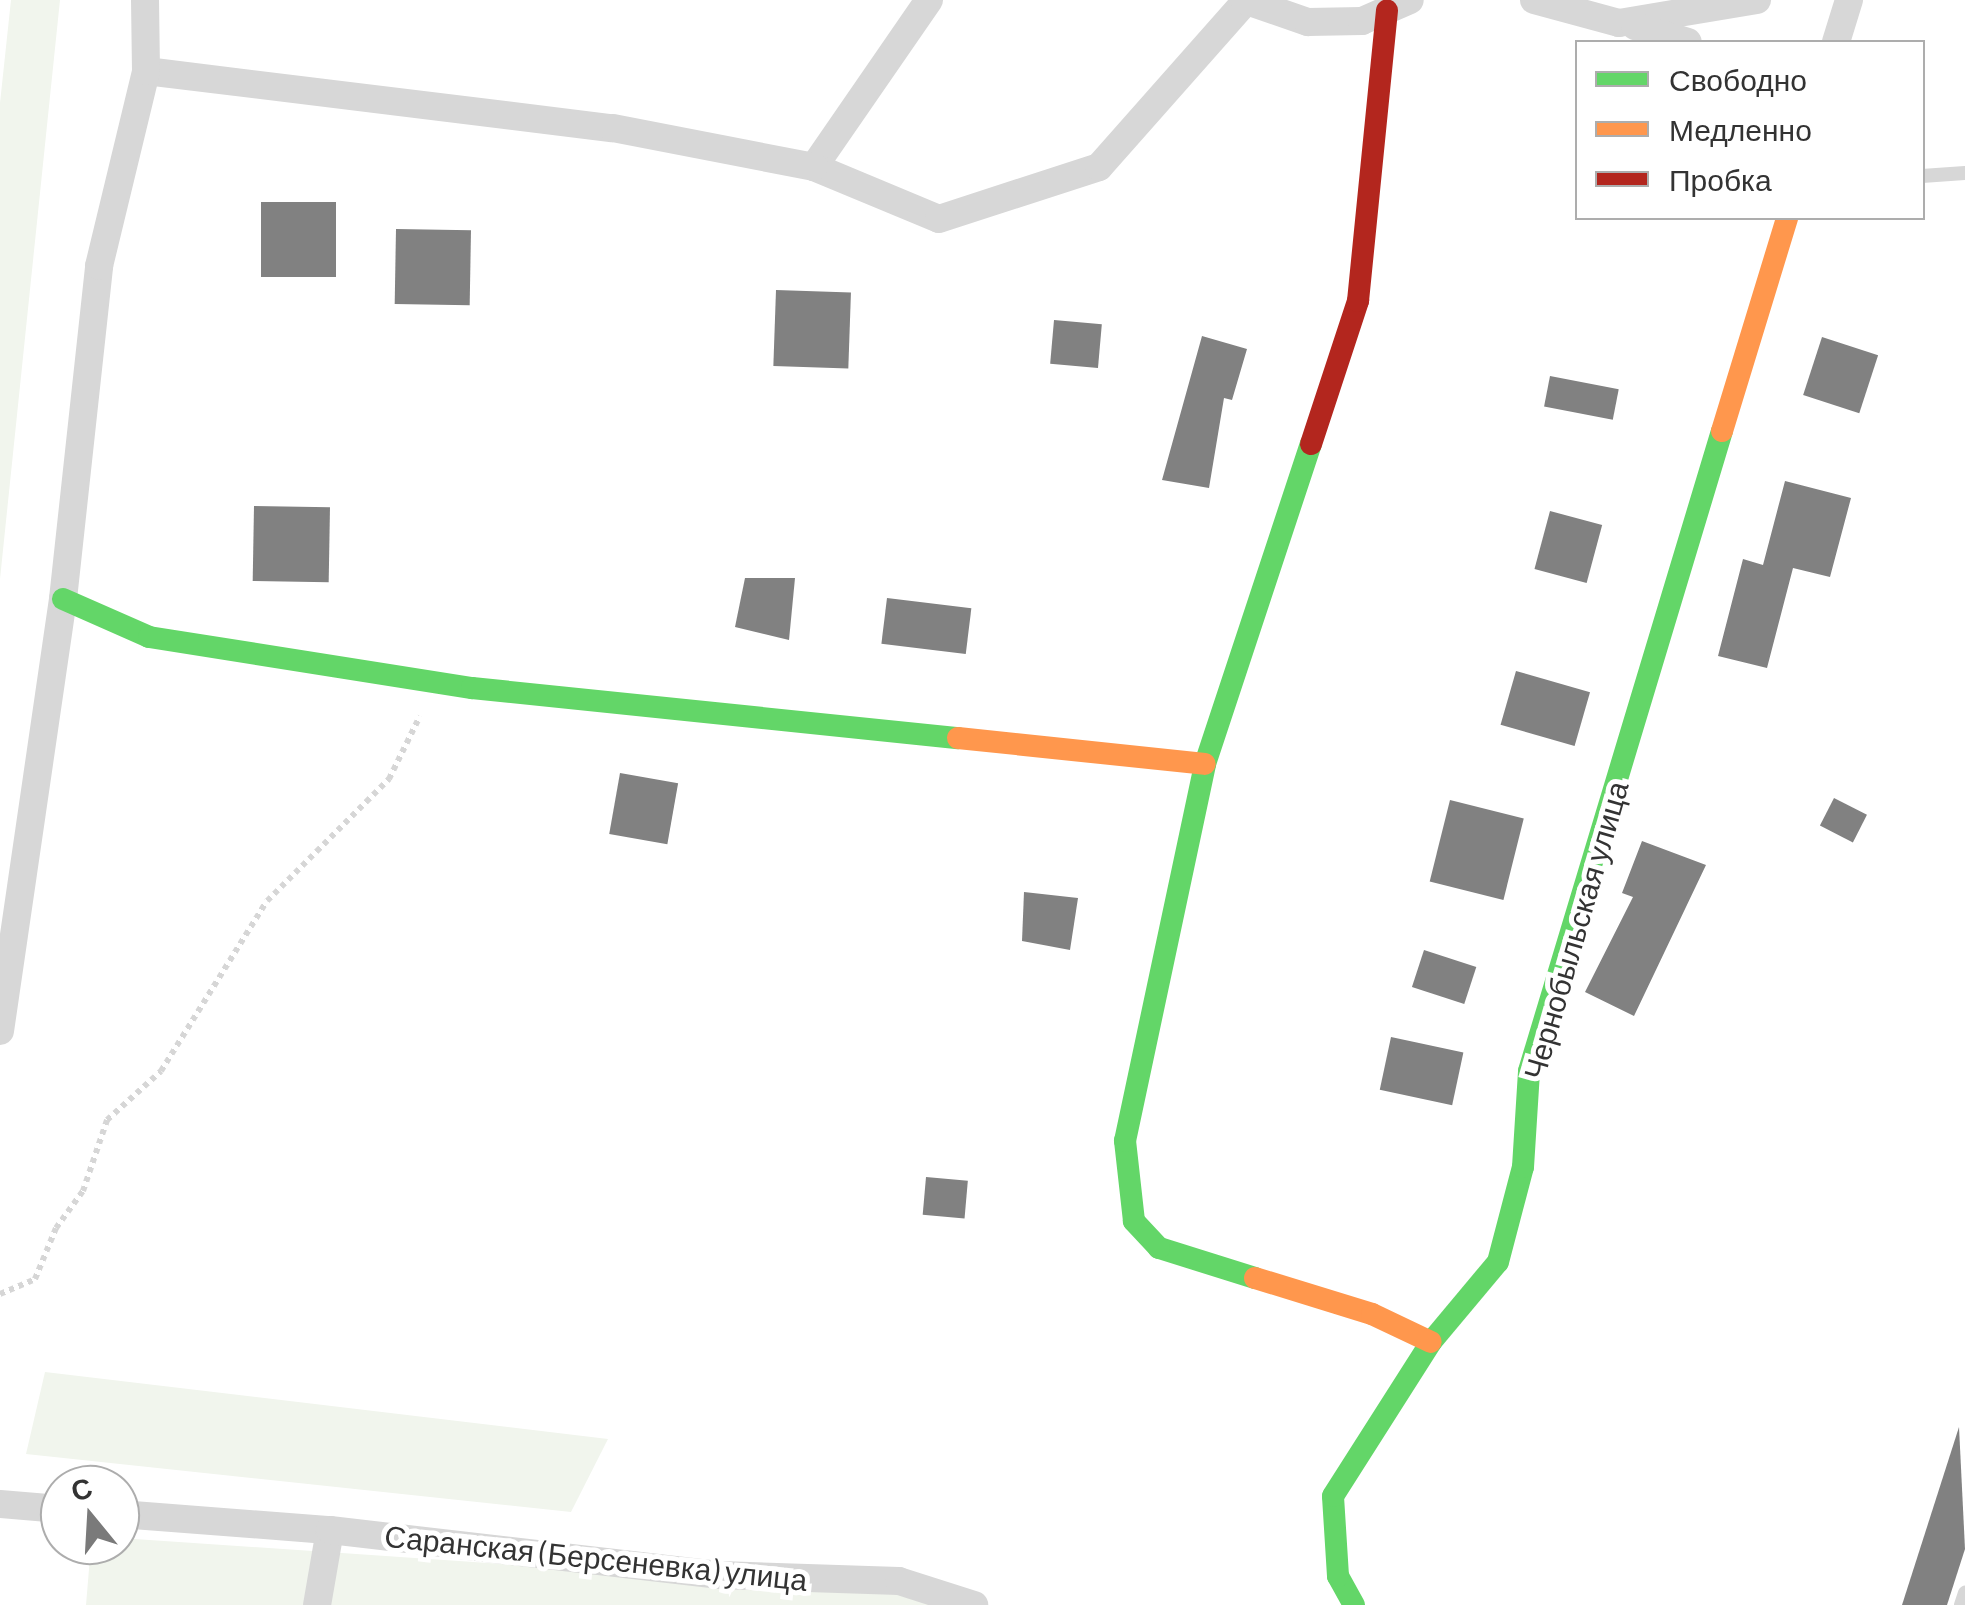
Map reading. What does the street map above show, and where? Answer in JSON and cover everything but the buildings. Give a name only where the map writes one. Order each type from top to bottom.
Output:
[{"type":"street","points":[[0,1030],[62,599],[99,266],[146,71],[144,0]]},
{"type":"street","points":[[814,167],[929,0]]},
{"type":"street","points":[[146,71],[612,128],[814,167],[939,219],[1099,168],[1245,0],[1308,22],[1362,21],[1398,5]]},
{"type":"street","points":[[1534,0],[1681,40]]},
{"type":"street","points":[[1619,23],[1757,0]]},
{"type":"street","points":[[1837,40],[1849,0]]},
{"type":"street","points":[[1398,5],[1358,301],[1205,764],[1125,1141],[1134,1221],[1158,1248],[1372,1314],[1431,1342]]},
{"type":"street","name":"Чернобыльская улица","points":[[1354,1605],[1338,1576],[1333,1496],[1431,1342],[1498,1262],[1523,1167],[1529,1071],[1786,220]]},
{"type":"street","points":[[62,599],[149,637],[432,682],[1205,764]]},
{"type":"street","points":[[0,1504],[40,1507]]},
{"type":"street","name":"Саранская (Берсеневка) улица","points":[[140,1516],[330,1530],[897,1593],[974,1605]]},
{"type":"street","points":[[318,1605],[330,1530]]},
{"type":"lane","points":[[1925,176],[1965,174]]},
{"type":"lane","points":[[1961,1605],[1965,1593]]},
{"type":"path","points":[[0,1294],[36,1280],[90,1175],[107,1120],[161,1071],[267,900],[389,779],[432,682]]},
{"type":"shaded area","points":[[11,0],[60,0],[0,579],[0,103]]},
{"type":"shaded area","points":[[45,1372],[608,1439],[571,1512],[26,1454]]},
{"type":"shaded area","points":[[140,1539],[945,1594],[973,1605],[86,1605],[89,1565],[140,1565]]},
{"type":"traffic: fast","points":[[1354,1605],[1338,1576],[1333,1496],[1431,1342],[1498,1262],[1523,1167],[1529,1071],[1722,431]]},
{"type":"traffic: fast","points":[[1255,1278],[1159,1248],[1134,1221],[1125,1141],[1205,764],[1311,444]]},
{"type":"traffic: fast","points":[[63,599],[149,637],[472,688],[958,738]]},
{"type":"traffic: slow","points":[[1722,431],[1786,220]]},
{"type":"traffic: slow","points":[[958,738],[1205,764]]},
{"type":"traffic: slow","points":[[1255,1278],[1372,1314],[1431,1342]]},
{"type":"traffic: jam","points":[[1311,444],[1358,301],[1387,10]]}]
